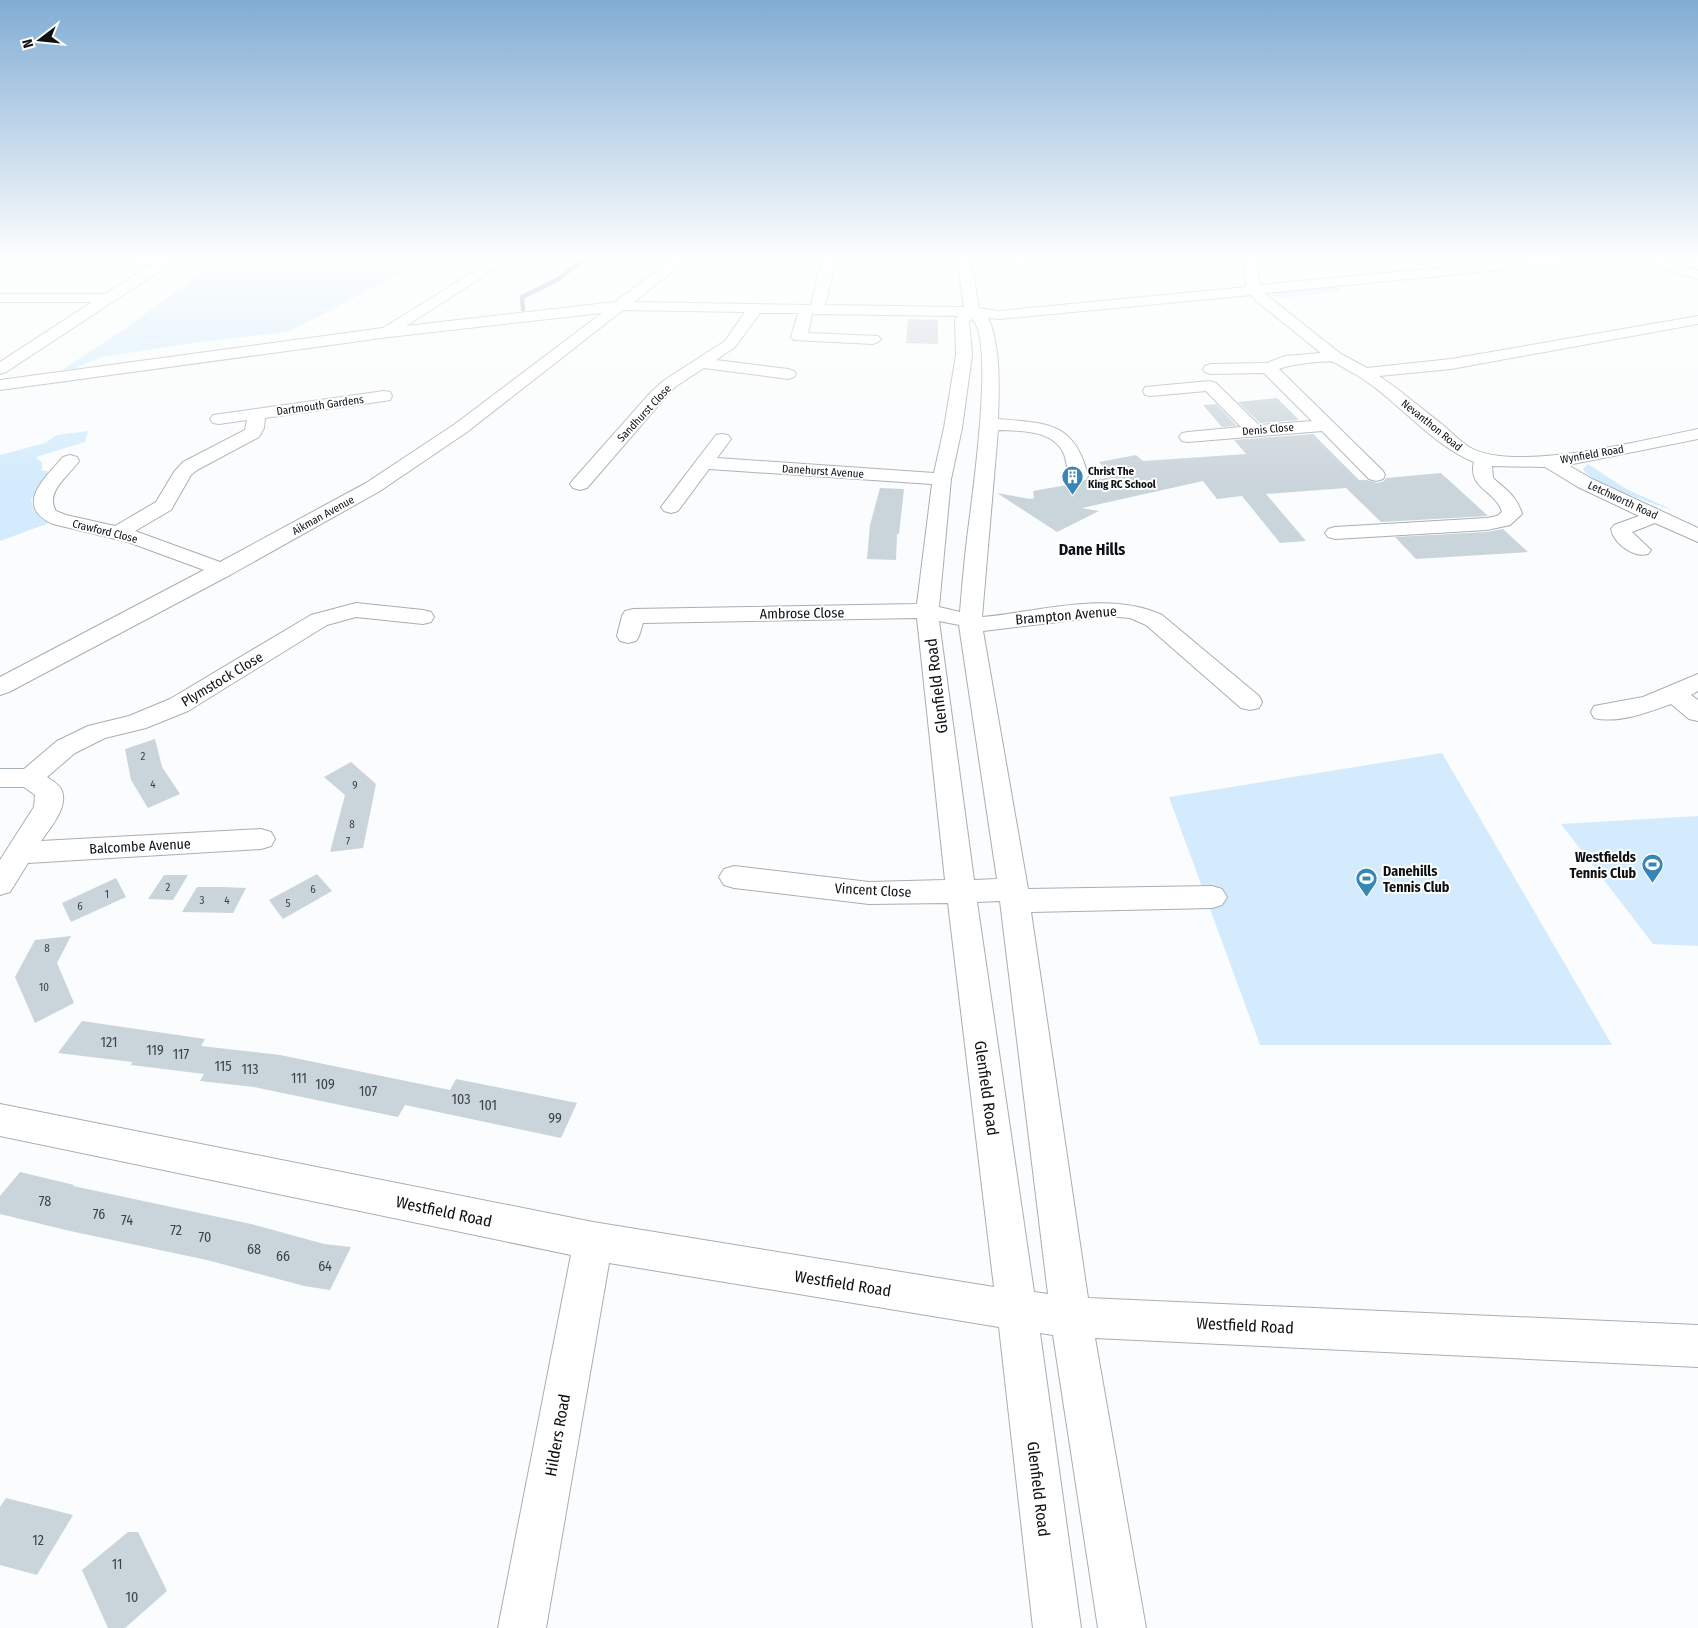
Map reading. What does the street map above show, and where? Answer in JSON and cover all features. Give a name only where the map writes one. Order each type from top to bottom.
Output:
[{"type":"street","points":[[0,369],[51,335]]},
{"type":"street","points":[[0,385],[367,335]]},
{"type":"street","name":"Aikman Avenue","points":[[0,686],[222,570],[373,487],[461,428],[581,335]]},
{"type":"street","name":"Sandhurst Close","points":[[580,484],[669,384],[704,363],[730,344],[737,335]]},
{"type":"street","points":[[800,335],[799,338],[873,339]]},
{"type":"street","name":"Glenfield Road","points":[[963,335],[964,355],[953,428],[942,479],[970,622],[1014,896],[1071,1317],[1122,1628]]},
{"type":"street","name":"Glenfield Road","points":[[986,335],[991,379],[989,428],[954,548],[927,611],[960,892],[1017,1310],[1057,1628]]},
{"type":"street","name":"Nevanthon Road","points":[[1307,335],[1335,357],[1364,373],[1390,391],[1463,451],[1484,460]]},
{"type":"street","points":[[1364,373],[1451,364],[1614,335]]},
{"type":"street","points":[[1221,371],[1269,368],[1285,361],[1335,357]]},
{"type":"street","points":[[704,363],[788,374]]},
{"type":"street","name":"Denis Close","points":[[1269,368],[1331,430]]},
{"type":"street","points":[[1151,391],[1210,386],[1254,431]]},
{"type":"street","name":"Dartmouth Gardens","points":[[219,419],[384,396]]},
{"type":"street","name":"Dartmouth Gardens","points":[[118,533],[164,506],[183,472],[190,466],[253,432],[256,428],[257,414]]},
{"type":"street","points":[[953,428],[1047,430],[1058,435],[1072,451],[1079,476]]},
{"type":"street","points":[[1331,430],[1376,475]]},
{"type":"street","name":"Denis Close","points":[[1188,437],[1216,441],[1254,431],[1331,430]]},
{"type":"street","name":"Wynfield Road","points":[[1484,460],[1501,462],[1549,461],[1585,457],[1698,434]]},
{"type":"street","points":[[671,507],[722,439]]},
{"type":"street","points":[[1335,533],[1503,521],[1512,514],[1508,502],[1483,480],[1480,470],[1484,460]]},
{"type":"street","name":"Crawford Close","points":[[70,461],[46,489],[42,499],[44,508],[49,514],[60,520],[134,537],[222,570]]},
{"type":"street","name":"Letchworth Road","points":[[1549,461],[1585,483],[1698,536]]},
{"type":"street","name":"Danehurst Avenue","points":[[704,463],[942,479]]},
{"type":"street","points":[[1342,514],[1359,531]]},
{"type":"street","points":[[1641,550],[1622,534],[1620,529],[1656,516]]},
{"type":"street","name":"Brampton Avenue","points":[[970,622],[982,624],[1108,609],[1139,613],[1154,620],[1250,702]]},
{"type":"street","name":"Plymstock Close","points":[[30,778],[66,747],[96,732],[136,722],[179,705],[319,620],[356,610],[424,617]]},
{"type":"street","name":"Ambrose Close","points":[[630,626],[927,611],[970,622]]},
{"type":"street","points":[[1603,712],[1627,710],[1676,695],[1698,682]]},
{"type":"street","points":[[1676,695],[1698,713]]},
{"type":"street","points":[[0,778],[30,778],[49,792],[48,808],[0,884]]},
{"type":"street","name":"Balcombe Avenue","points":[[19,853],[262,839]]},
{"type":"street","name":"Vincent Close","points":[[734,877],[869,893],[960,892],[1014,896],[1212,897]]},
{"type":"street","name":"Westfield Road","points":[[0,1120],[593,1242],[1017,1310],[1071,1317],[1698,1346]]},
{"type":"street","name":"Hilders Road","points":[[522,1628],[593,1242]]},
{"type":"shaded area","points":[[115,335],[262,335],[192,343],[102,357],[73,369],[62,370]]},
{"type":"shaded area","points":[[88,431],[85,442],[36,457],[42,463],[42,470],[50,472],[31,500],[37,514],[49,523],[0,541],[0,455],[45,443],[57,435]]},
{"type":"shaded area","points":[[1588,464],[1626,489],[1675,511],[1598,481],[1588,475],[1583,469]]},
{"type":"shaded area","name":"Danehills Tennis Club","points":[[1442,753],[1612,1045],[1260,1045],[1169,797]]},
{"type":"shaded area","name":"Westfields Tennis Club","points":[[1698,816],[1698,946],[1653,944],[1561,824]]},
{"type":"building","points":[[907,335],[938,335],[938,344],[906,343]]},
{"type":"building","points":[[1277,398],[1299,420],[1260,423],[1238,402]]},
{"type":"building","points":[[1216,404],[1237,426],[1222,427],[1203,405]]},
{"type":"building","points":[[1313,434],[1359,480],[1377,483],[1384,481],[1386,478],[1441,473],[1488,516],[1381,522],[1346,488],[1266,494],[1306,541],[1280,543],[1242,496],[1217,499],[1203,481],[1082,508],[1099,511],[1057,532],[997,493],[1030,499],[1034,498],[1033,491],[1112,477],[1099,462],[1136,455],[1143,461],[1246,454],[1234,440]]},
{"type":"building","points":[[880,488],[904,489],[899,534],[897,534],[896,560],[867,559],[870,525]]},
{"type":"building","points":[[1503,529],[1528,552],[1416,559],[1395,537],[1487,532]]},
{"type":"building","points":[[155,739],[162,767],[180,794],[148,808],[131,780],[125,749]]},
{"type":"building","points":[[351,762],[376,784],[363,848],[330,852],[345,795],[324,777]]},
{"type":"building","points":[[317,874],[332,891],[283,919],[269,900]]},
{"type":"building","points":[[164,875],[188,875],[173,900],[148,899]]},
{"type":"building","points":[[116,878],[126,897],[71,922],[62,903]]},
{"type":"building","points":[[197,887],[246,888],[233,913],[182,912]]},
{"type":"building","points":[[71,936],[57,963],[74,1003],[35,1023],[15,977],[35,940]]},
{"type":"building","points":[[82,1021],[205,1039],[201,1046],[280,1055],[450,1090],[456,1079],[577,1103],[561,1138],[405,1105],[398,1117],[254,1087],[200,1081],[204,1074],[131,1065],[132,1062],[58,1053]]},
{"type":"building","points":[[20,1172],[73,1186],[251,1224],[324,1244],[351,1247],[330,1290],[304,1286],[207,1260],[0,1214],[0,1196]]},
{"type":"building","points":[[6,1498],[73,1515],[37,1575],[0,1565],[0,1507]]},
{"type":"building","points":[[128,1532],[138,1532],[167,1591],[125,1628],[108,1628],[82,1570]]},
{"type":"place","name":"Christ The King RC School","points":[[1072,496]]},
{"type":"place","name":"Westfields Tennis Club","points":[[1652,884]]},
{"type":"place","name":"Danehills Tennis Club","points":[[1367,898]]},
{"type":"district","name":"Dane Hills","points":[[1092,549]]}]
